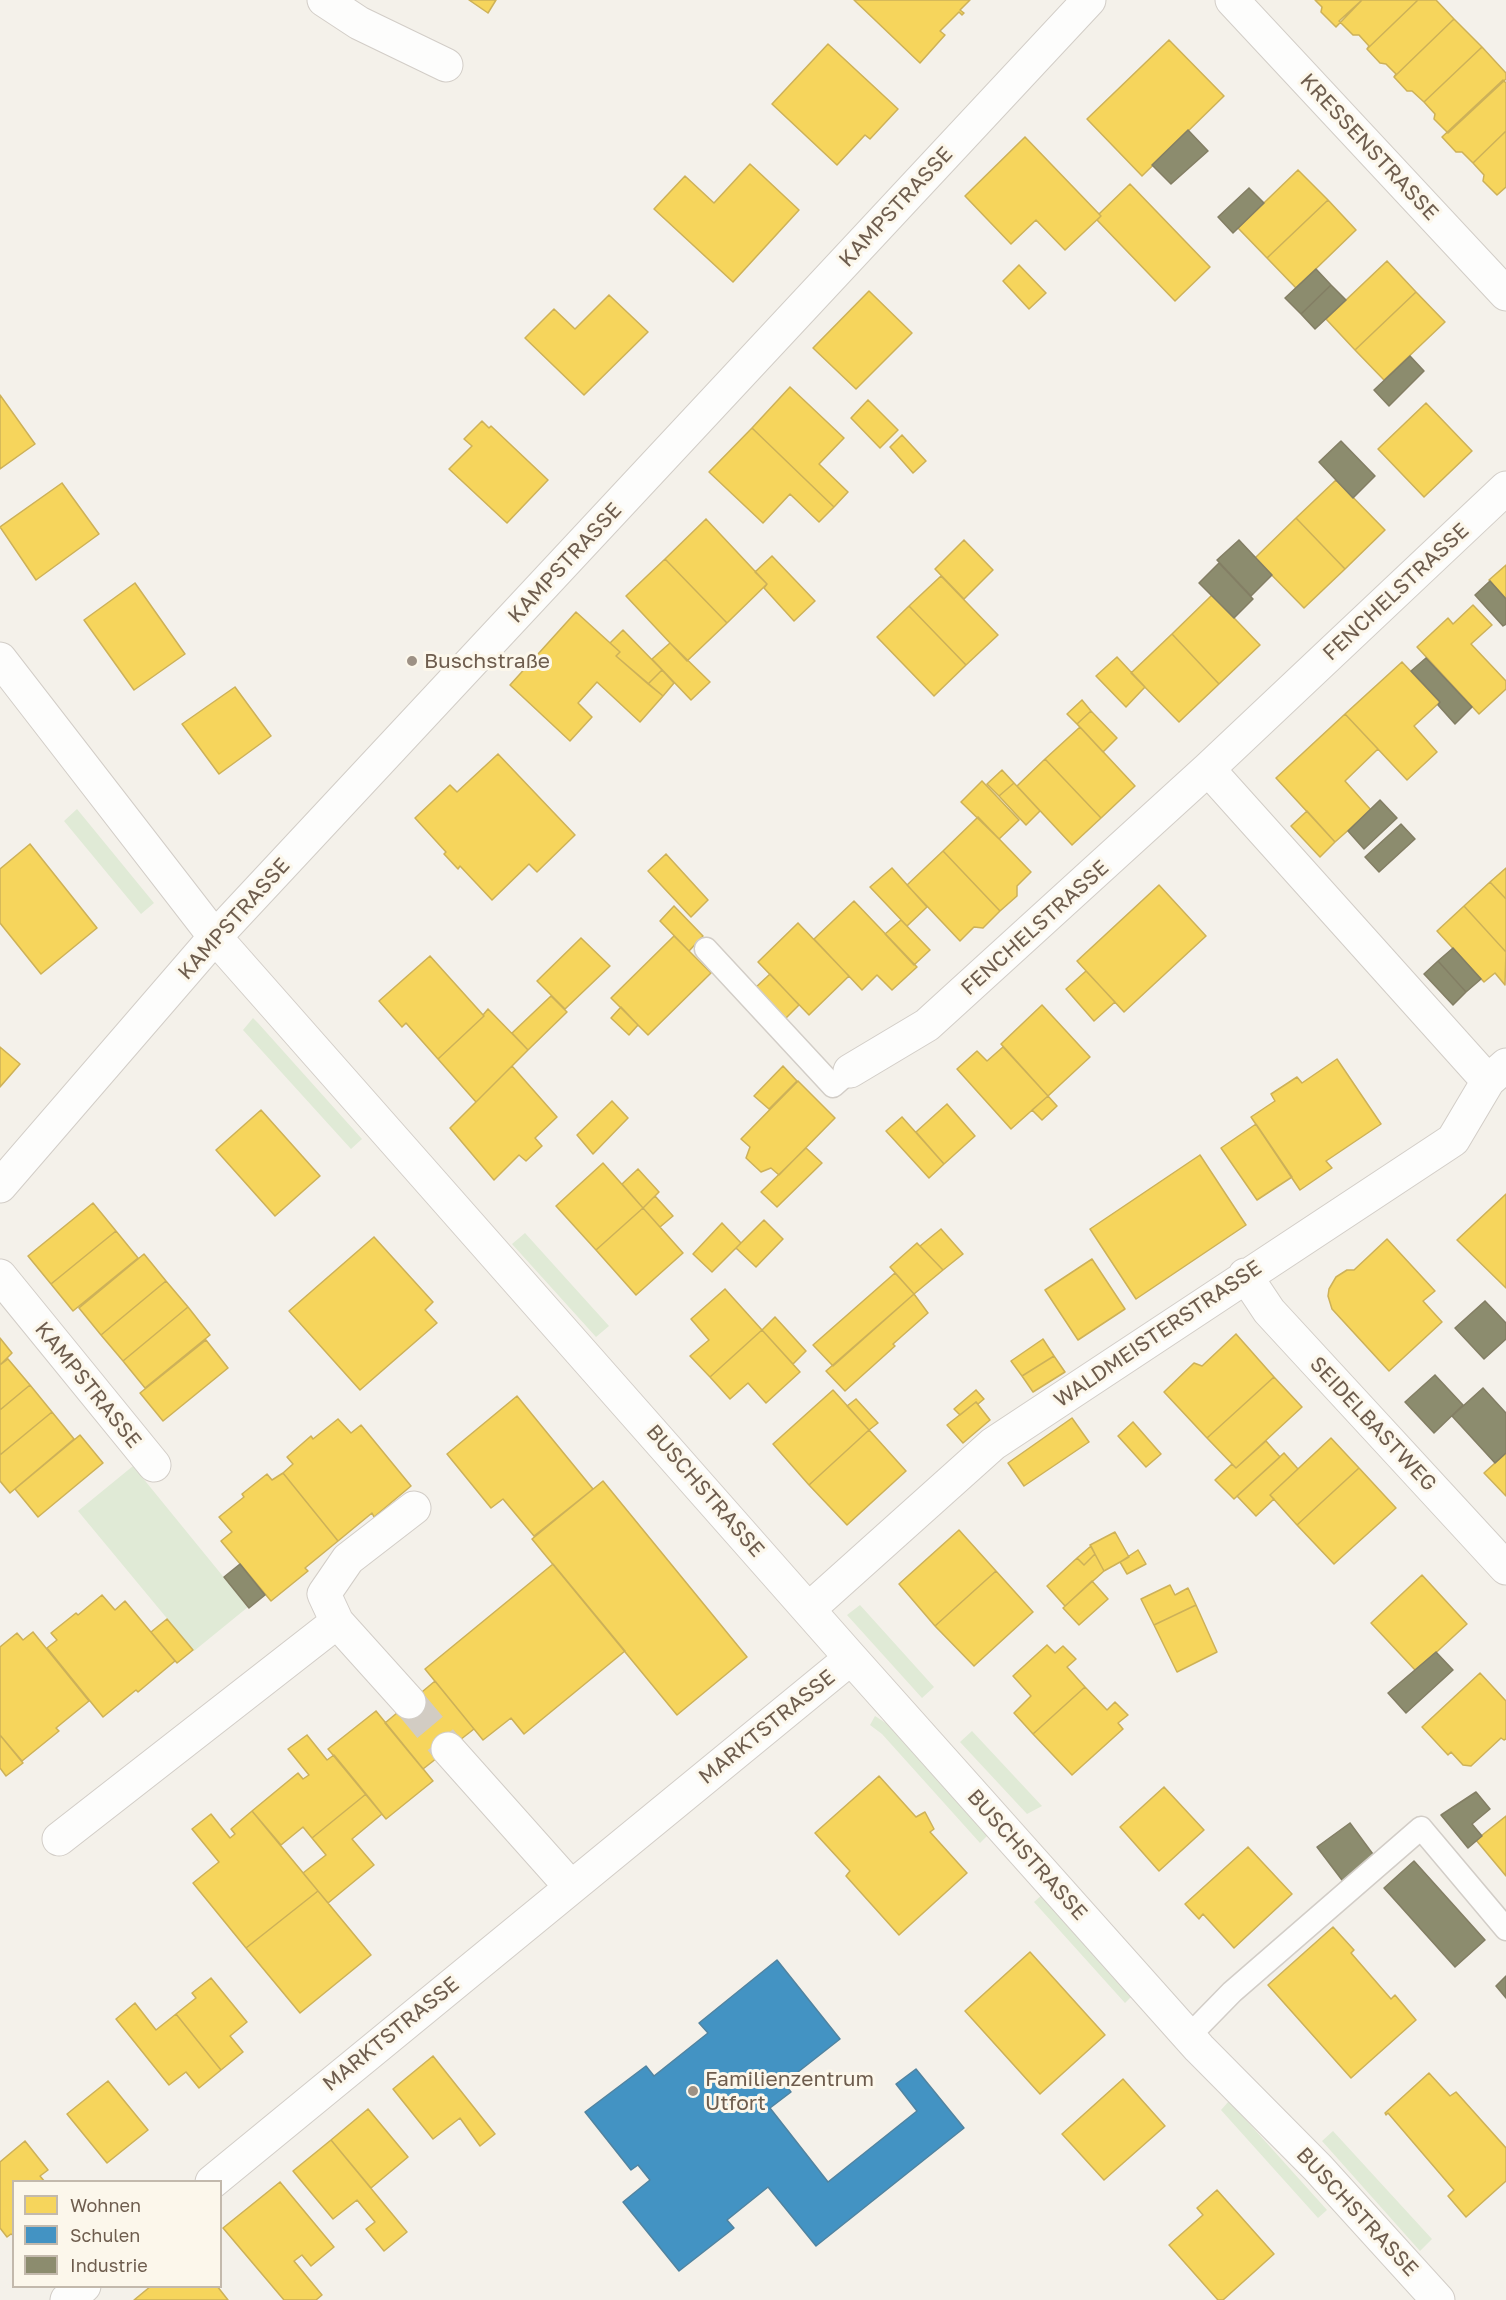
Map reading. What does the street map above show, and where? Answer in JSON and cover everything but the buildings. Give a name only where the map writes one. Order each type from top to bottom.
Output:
[{"type":"street","points":[[324,0],[359,23],[446,65]]},
{"type":"street","name":"KAMPSTRASSE","points":[[0,1186],[215,938],[1089,0]]},
{"type":"street","name":"KRESSENSTRASSE","points":[[1232,0],[1506,294]]},
{"type":"street","name":"FENCHELSTRASSE","points":[[850,1071],[927,1025],[1208,769],[1506,488]]},
{"type":"street","name":"BUSCHSTRASSE","points":[[0,659],[215,938],[851,1658],[1189,2036],[1318,2168],[1438,2300]]},
{"type":"street","points":[[1208,769],[1497,1073]]},
{"type":"street","name":"WALDMEISTERSTRASSE","points":[[809,1609],[993,1444],[1245,1275],[1453,1140],[1497,1073]]},
{"type":"street","name":"SEIDELBASTWEG","points":[[1245,1275],[1269,1311],[1506,1568]]},
{"type":"street","name":"KAMPSTRASSE","points":[[0,1276],[154,1465]]},
{"type":"street","points":[[409,1702],[337,1622],[324,1594],[348,1559],[414,1508]]},
{"type":"street","points":[[59,1839],[337,1622]]},
{"type":"street","name":"MARKTSTRASSE","points":[[213,2180],[851,1658]]},
{"type":"street","points":[[448,1749],[570,1887]]},
{"type":"street","points":[[67,2300],[82,2288]]},
{"type":"lane","points":[[706,949],[833,1086],[850,1071]]},
{"type":"lane","points":[[1189,2036],[1232,1992],[1421,1828],[1506,1929]]},
{"type":"green space","points":[[77,809],[154,903],[141,914],[64,821]]},
{"type":"green space","points":[[253,1018],[362,1139],[351,1149],[243,1030]]},
{"type":"green space","points":[[525,1233],[609,1326],[596,1337],[512,1244]]},
{"type":"green space","points":[[133,1466],[248,1607],[194,1651],[78,1511]]},
{"type":"green space","points":[[860,1605],[934,1687],[922,1698],[847,1615]]},
{"type":"green space","points":[[875,1716],[892,1727],[988,1835],[980,1843],[882,1734],[870,1725]]},
{"type":"green space","points":[[972,1731],[1042,1806],[1027,1814],[960,1742]]},
{"type":"green space","points":[[1042,1895],[1133,1995],[1125,2003],[1034,1902]]},
{"type":"green space","points":[[1229,2101],[1327,2210],[1318,2218],[1221,2110]]},
{"type":"green space","points":[[1333,2131],[1432,2239],[1420,2251],[1322,2141]]},
{"type":"tunnel","points":[[409,1702],[448,1749]]},
{"type":"place","name":"Buschstraße","points":[[412,661]]},
{"type":"place","name":"Familienzentrum Utfort","points":[[693,2091]]}]
